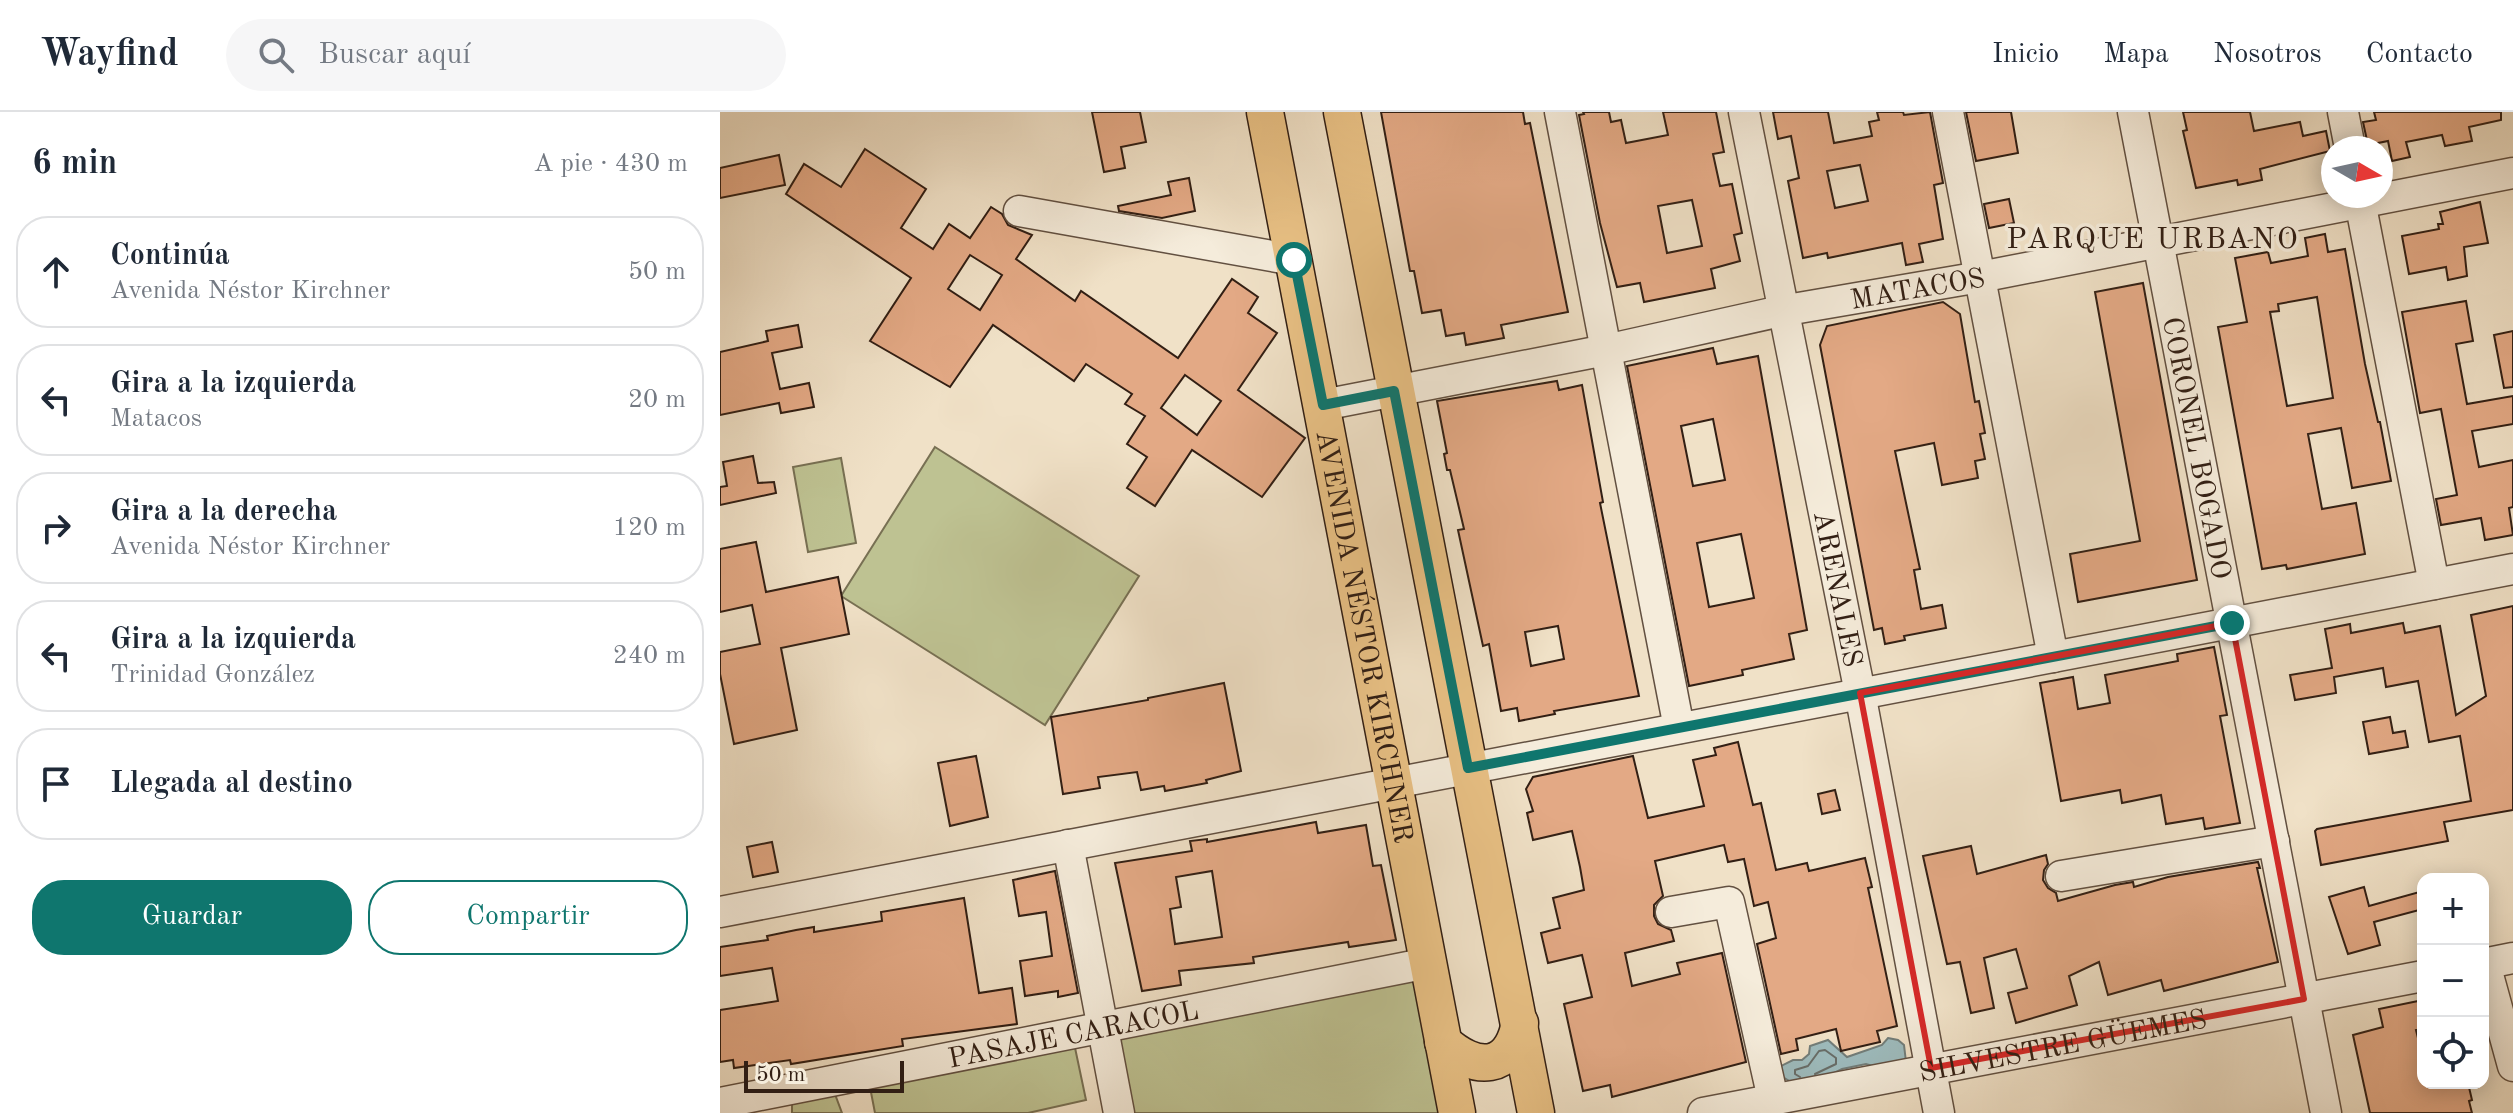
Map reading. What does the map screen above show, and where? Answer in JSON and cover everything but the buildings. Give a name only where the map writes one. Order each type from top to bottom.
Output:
[{"type":"main road","name":"AVENIDA NÉSTOR KIRCHNER","points":[[1265,112],[1457,1113]]},
{"type":"main road","points":[[1342,112],[1536,1113]]},
{"type":"main road","points":[[1443,1042],[1456,1054],[1471,1061],[1485,1064],[1498,1061],[1511,1051],[1520,1023]]},
{"type":"street","points":[[1560,112],[1679,728]]},
{"type":"street","name":"ARENALES","points":[[1744,112],[1781,311],[1860,693],[1939,1113]]},
{"type":"street","points":[[1948,112],[2053,657]]},
{"type":"street","name":"CORONEL BOGADO","points":[[2133,112],[2326,1113]]},
{"type":"street","points":[[2343,112],[2348,136]]},
{"type":"street","name":"MATACOS","points":[[2393,193],[2513,173]]},
{"type":"street","name":"MATACOS","points":[[1323,405],[1606,350],[1781,311],[1980,277],[2321,207]]},
{"type":"street","points":[[2362,208],[2434,584]]},
{"type":"street","points":[[1019,211],[1294,260]]},
{"type":"street","points":[[720,912],[2513,569]]},
{"type":"street","points":[[2061,876],[2274,841]]},
{"type":"street","points":[[1068,845],[1119,1113]]},
{"type":"street","points":[[1671,912],[1729,902],[1773,1099]]},
{"type":"street","points":[[2494,962],[2513,1066]]},
{"type":"street","name":"PASAJE CARACOL","points":[[720,1103],[1428,963]]},
{"type":"street","name":"SILVESTRE GÜEMES","points":[[1703,1113],[2417,977]]},
{"type":"highlighted area","points":[[2232,623],[2304,999],[1931,1068],[1860,693]]},
{"type":"green space","points":[[935,447],[1139,576],[1045,725],[841,596]]},
{"type":"green space","points":[[841,458],[856,543],[808,552],[793,467]]},
{"type":"green space","points":[[1424,969],[1451,1113],[1126,1113],[1110,1031]]},
{"type":"green space","points":[[1074,1043],[1086,1100],[1028,1113],[875,1113],[869,1082]]},
{"type":"green space","points":[[826,1070],[842,1113],[792,1113],[792,1100]]},
{"type":"water","points":[[1888,1038],[1904,1045],[1906,1062],[1883,1069],[1866,1064],[1842,1069],[1803,1089],[1781,1076],[1777,1068],[1793,1060],[1802,1060],[1809,1054],[1810,1046],[1828,1040],[1847,1057],[1882,1045]]},
{"type":"district","name":"PARQUE URBANO","points":[[2153,238]]},
{"type":"route","points":[[1294,260],[1323,405],[1394,391],[1468,768],[2232,623]]}]
